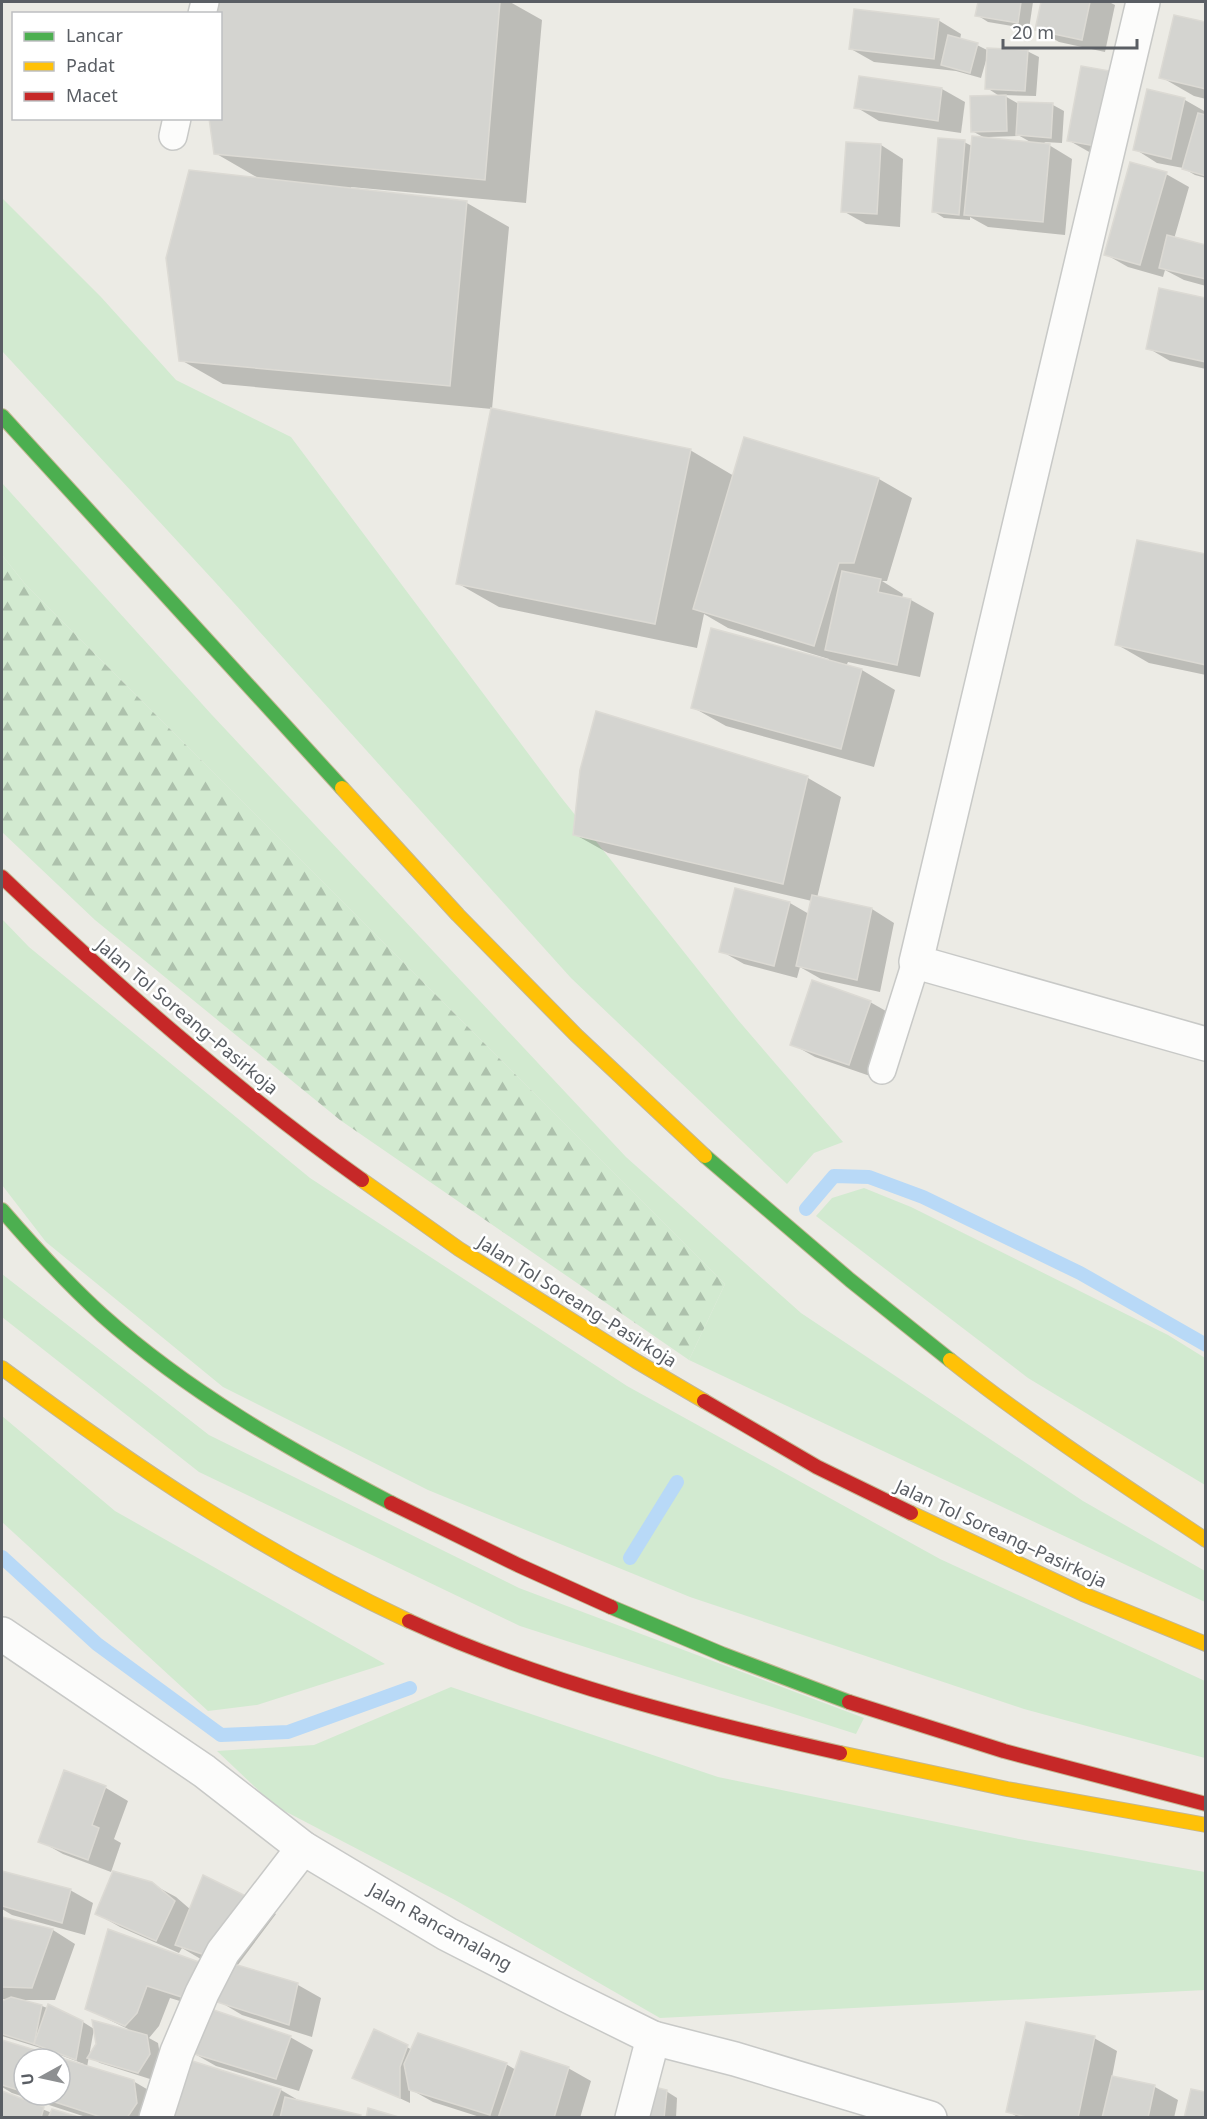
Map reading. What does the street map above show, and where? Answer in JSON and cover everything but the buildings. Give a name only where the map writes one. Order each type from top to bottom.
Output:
[{"type":"highway","points":[[2,416],[458,915],[576,1035],[700,1151],[850,1280],[998,1397],[1093,1465],[1206,1540]]},
{"type":"highway","name":"Jalan Tol Soreang–Pasirkoja","points":[[2,877],[75,946],[192,1048],[310,1143],[459,1249],[636,1361],[817,1467],[1008,1560],[1083,1594],[1206,1644]]},
{"type":"highway","points":[[2,1210],[24,1239],[75,1292],[144,1352],[224,1407],[313,1462],[420,1519],[532,1572],[674,1634],[806,1686],[915,1724],[1038,1761],[1206,1804]]},
{"type":"highway","points":[[2,1368],[151,1477],[239,1532],[330,1583],[424,1628],[511,1662],[603,1692],[729,1727],[851,1757],[1000,1788],[1206,1825]]},
{"type":"street","points":[[1143,2],[916,962],[1206,1044]]},
{"type":"street","name":"Jalan Rancamalang","points":[[2,1634],[204,1771],[303,1848],[447,1934],[653,2037],[930,2118]]},
{"type":"street","points":[[156,2118],[177,2052],[202,1993],[223,1952],[303,1848]]},
{"type":"street","points":[[632,2118],[653,2037]]},
{"type":"lane","points":[[882,1070],[916,962]]},
{"type":"green space","points":[[2,198],[101,297],[176,380],[291,437],[560,796],[738,1020],[843,1142],[814,1153],[787,1184],[571,978],[215,582],[2,351]]},
{"type":"green space","points":[[2,483],[212,715],[626,1157],[801,1313],[1083,1501],[1205,1571],[1205,1602],[689,1360],[725,1284],[25,584],[2,555]]},
{"type":"green space","points":[[2,555],[25,584],[725,1284],[689,1360],[340,1120],[95,920],[2,832]]},
{"type":"green space","points":[[2,919],[29,947],[310,1178],[627,1386],[940,1559],[1205,1681],[1205,1758],[1024,1709],[690,1597],[428,1490],[223,1387],[46,1242],[2,1185]]},
{"type":"green space","points":[[864,1188],[911,1207],[1168,1335],[1205,1358],[1205,1485],[1028,1378],[816,1216],[832,1198]]},
{"type":"green space","points":[[2,1274],[209,1435],[519,1588],[864,1718],[856,1734],[520,1626],[199,1472],[2,1317]]},
{"type":"green space","points":[[2,1416],[115,1511],[385,1664],[257,1705],[208,1711],[2,1522]]},
{"type":"green space","points":[[451,1687],[718,1777],[1019,1839],[1205,1872],[1205,1990],[660,2018],[455,1900],[275,1806],[217,1751],[314,1745]]},
{"type":"waterway","points":[[806,1209],[834,1176],[869,1177],[923,1197],[1080,1273],[1206,1345]]},
{"type":"waterway","points":[[630,1558],[677,1482]]},
{"type":"waterway","points":[[2,1557],[97,1644],[221,1735],[288,1732],[410,1688]]},
{"type":"traffic: fast","points":[[2,416],[342,788]]},
{"type":"traffic: fast","points":[[705,1156],[850,1280],[950,1360]]},
{"type":"traffic: fast","points":[[2,1210],[50,1264],[89,1303],[169,1369],[278,1441],[391,1503]]},
{"type":"traffic: fast","points":[[611,1607],[722,1654],[849,1702]]},
{"type":"traffic: slow","points":[[342,788],[458,915],[576,1035],[705,1156]]},
{"type":"traffic: slow","points":[[362,1180],[459,1249],[636,1361],[704,1401]]},
{"type":"traffic: slow","points":[[950,1360],[1044,1430],[1206,1540]]},
{"type":"traffic: slow","points":[[2,1368],[99,1438],[199,1505],[302,1566],[409,1621]]},
{"type":"traffic: slow","points":[[911,1513],[1083,1594],[1206,1644]]},
{"type":"traffic: slow","points":[[840,1753],[1007,1789],[1206,1825]]},
{"type":"traffic: jam","points":[[2,877],[88,957],[222,1073],[362,1180]]},
{"type":"traffic: jam","points":[[704,1401],[817,1467],[911,1513]]},
{"type":"traffic: jam","points":[[391,1503],[611,1607]]},
{"type":"traffic: jam","points":[[409,1621],[513,1663],[621,1698],[840,1753]]},
{"type":"traffic: jam","points":[[849,1702],[1004,1751],[1206,1804]]}]
